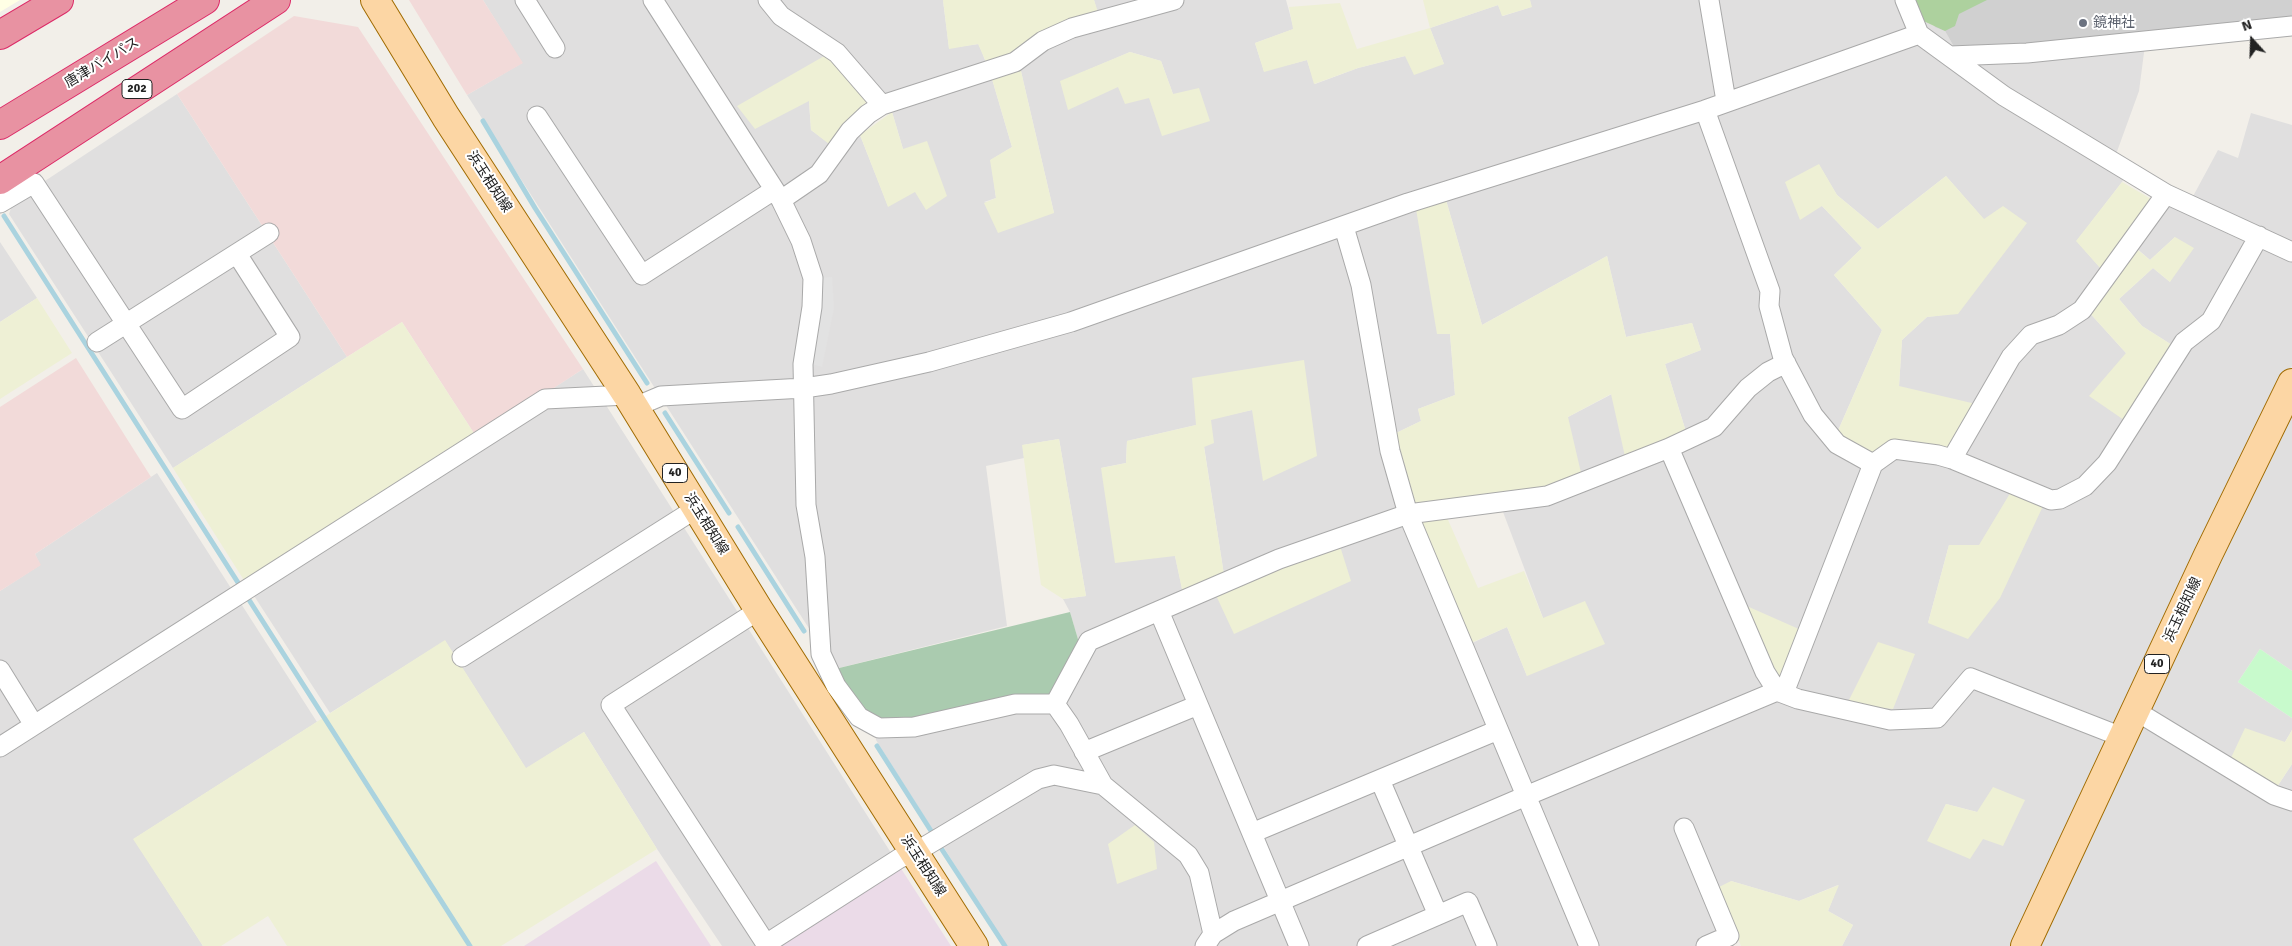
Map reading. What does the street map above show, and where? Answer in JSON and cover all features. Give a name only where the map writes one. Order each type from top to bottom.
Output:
[{"type":"highway","points":[[0,35],[59,0]]},
{"type":"highway","name":"唐津バイパス","points":[[0,124],[171,0]]},
{"type":"highway","name":"唐津バイパス","points":[[0,124],[205,0]]},
{"type":"highway","name":"202","points":[[0,180],[276,0]]},
{"type":"main road","name":"浜玉相知線","points":[[375,0],[446,117],[631,401],[760,610],[974,946]]},
{"type":"main road","name":"浜玉相知線","points":[[2025,946],[2122,737],[2292,383]]},
{"type":"street","points":[[525,0],[555,48]]},
{"type":"street","points":[[653,0],[778,195],[801,241],[813,278],[812,307],[803,364],[806,505],[815,557],[821,654],[836,686],[859,717],[879,728],[914,727],[1015,704],[1055,704]]},
{"type":"street","points":[[768,0],[781,16],[837,53],[882,105]]},
{"type":"street","points":[[537,116],[642,275],[778,195],[819,174],[850,131],[868,114],[882,105],[1015,62],[1043,41],[1072,28],[1138,5],[1174,0]]},
{"type":"street","points":[[1709,0],[1726,101]]},
{"type":"street","points":[[1904,0],[1919,34],[2004,96],[2166,194],[2292,252]]},
{"type":"street","points":[[1950,56],[2027,53],[2292,26]]},
{"type":"street","points":[[0,747],[545,399],[631,401],[661,396],[804,388],[929,362],[1071,322],[1408,203],[1705,110],[1919,34]]},
{"type":"street","points":[[1705,110],[1770,291],[1769,306],[1786,363],[1813,415],[1837,444],[1873,464]]},
{"type":"street","points":[[0,203],[34,182],[182,409],[290,337],[236,254]]},
{"type":"street","points":[[1952,459],[2011,357],[2031,335],[2059,325],[2082,310],[2166,194]]},
{"type":"street","points":[[1344,227],[1361,285],[1390,451],[1408,514],[1589,946]]},
{"type":"street","points":[[98,342],[269,232]]},
{"type":"street","points":[[1055,704],[1069,724],[1104,785],[1188,855],[1199,873],[1209,940],[1234,921],[1777,691],[1787,685],[1873,464],[1894,449],[1938,455],[1952,459],[2051,500],[2060,499],[2085,486],[2107,464],[2184,342],[2211,321],[2259,236]]},
{"type":"street","points":[[1055,704],[1089,641],[1279,559],[1408,514],[1547,496],[1670,448],[1714,427],[1748,388],[1768,372],[1786,363]]},
{"type":"street","points":[[1670,448],[1765,672],[1777,691],[1798,700],[1890,720],[1937,718],[1971,678],[2122,737]]},
{"type":"street","points":[[462,656],[697,508]]},
{"type":"street","points":[[760,610],[611,706],[766,944],[900,858],[914,853],[1038,778],[1054,776],[1104,785]]},
{"type":"street","points":[[1159,611],[1299,946]]},
{"type":"street","points":[[0,670],[34,725]]},
{"type":"street","points":[[1084,752],[1198,705]]},
{"type":"street","points":[[2136,710],[2274,795],[2292,801]]},
{"type":"street","points":[[1252,833],[1498,730]]},
{"type":"street","points":[[1380,780],[1438,915]]},
{"type":"street","points":[[1684,828],[1729,936],[1706,946]]},
{"type":"street","points":[[1367,946],[1468,902],[1487,946]]},
{"type":"shaded area","points":[[0,0],[20,0],[0,12]]},
{"type":"shaded area","points":[[409,0],[483,0],[523,63],[467,95]]},
{"type":"shaded area","points":[[483,0],[943,0],[949,48],[979,44],[992,79],[1012,147],[991,160],[996,198],[984,202],[1054,213],[1020,67],[1098,16],[1094,0],[1286,0],[1294,29],[1255,43],[1264,71],[1307,60],[1315,84],[1358,68],[1405,56],[1444,64],[1430,28],[1498,5],[1503,16],[1531,7],[1530,0],[1898,0],[1919,19],[1945,31],[1962,61],[2145,45],[2139,91],[2115,157],[2130,168],[2122,182],[2077,241],[2110,279],[2087,310],[2126,353],[2172,345],[2142,326],[2119,299],[2153,268],[2170,282],[2175,237],[2150,260],[2126,239],[2153,200],[2191,200],[2218,150],[2238,158],[2251,113],[2292,125],[2292,366],[2015,946],[1842,946],[1853,925],[1828,911],[1838,885],[1799,901],[1731,881],[1726,946],[1006,946],[876,740],[872,717],[1080,646],[1070,612],[1063,599],[1086,596],[1059,439],[1023,445],[1024,458],[986,466],[1007,626],[835,669],[467,95],[522,63]],"holes":[[[1130,52],[1161,61],[1173,94],[1149,98],[1118,87],[1060,82]],[[869,99],[892,112],[903,149],[888,206],[860,135],[846,124],[829,143],[811,130],[809,101]],[[1819,165],[1837,195],[1878,229],[1946,176],[1984,220],[1958,313],[1927,317],[1902,340],[1899,386],[1837,433],[1882,330],[1834,275],[1862,248],[1822,206]],[[1446,200],[1482,325],[1607,256],[1626,337],[1692,323],[1701,350],[1665,364],[1687,435],[1612,394],[1568,417],[1497,496],[1543,618],[1527,676],[1507,627],[1472,643],[1394,434],[1421,421],[1418,409],[1455,395],[1450,334],[1437,334]],[[1304,361],[1252,410],[1211,419],[1204,446],[1224,575],[1183,593],[1175,556],[1101,468],[1126,463],[1127,441],[1196,425]],[[1949,545],[1978,545],[1928,623]],[[1946,804],[1977,812],[1928,841]]]},
{"type":"shaded area","points":[[943,0],[1094,0],[1099,15],[1016,54],[986,62],[978,44],[949,49]]},
{"type":"shaded area","points":[[1423,0],[1530,0],[1532,7],[1502,16],[1498,5],[1430,28]]},
{"type":"shaded area","name":"鏡神社","points":[[1914,0],[2292,0],[2292,17],[2083,42],[1954,47],[1945,31],[1935,27]]},
{"type":"shaded area","points":[[1340,3],[1357,49],[1430,28],[1444,64],[1414,75],[1405,56],[1358,68],[1314,84],[1307,60],[1264,72],[1255,43],[1293,29],[1289,7]]},
{"type":"shaded area","points":[[294,16],[358,27],[583,369],[477,438],[402,322],[347,357],[177,94]]},
{"type":"shaded area","points":[[1130,52],[1161,61],[1173,94],[1199,88],[1210,121],[1162,136],[1149,98],[1125,104],[1118,87],[1068,110],[1060,81]]},
{"type":"shaded area","points":[[826,55],[869,99],[829,144],[811,130],[809,101],[755,129],[737,106]]},
{"type":"shaded area","points":[[1020,67],[1054,213],[998,233],[984,203],[996,198],[990,160],[1012,147],[992,79]]},
{"type":"shaded area","points":[[177,94],[347,357],[173,468],[9,214],[13,202]]},
{"type":"shaded area","points":[[892,112],[903,149],[927,141],[947,196],[926,210],[915,192],[888,207],[860,135]]},
{"type":"shaded area","points":[[1819,164],[1837,195],[1878,229],[1946,176],[1984,219],[2003,206],[2027,223],[1958,314],[1927,317],[1902,340],[1899,386],[1976,404],[1948,449],[1870,456],[1837,433],[1882,330],[1834,275],[1862,248],[1822,206],[1800,220],[1785,182]]},
{"type":"shaded area","points":[[2122,182],[2153,200],[2126,240],[2150,260],[2175,237],[2194,248],[2170,282],[2153,268],[2119,299],[2142,326],[2172,345],[2124,420],[2089,396],[2126,353],[2087,310],[2110,279],[2076,241]]},
{"type":"shaded area","points":[[1446,200],[1482,325],[1607,256],[1626,337],[1692,323],[1701,350],[1665,364],[1687,435],[1626,461],[1611,394],[1568,417],[1582,477],[1548,489],[1414,507],[1394,434],[1421,421],[1418,409],[1455,395],[1450,334],[1437,334],[1416,209]]},
{"type":"shaded area","points":[[0,242],[37,298],[0,322]]},
{"type":"shaded area","points":[[832,277],[834,308],[822,367],[809,363],[820,278]]},
{"type":"shaded area","points":[[37,298],[72,353],[0,399],[0,322]]},
{"type":"shaded area","points":[[402,322],[477,438],[247,585],[173,468]]},
{"type":"shaded area","points":[[76,358],[151,477],[35,554],[41,565],[0,591],[0,407]]},
{"type":"shaded area","points":[[1304,360],[1317,456],[1263,481],[1252,410],[1211,420],[1214,443],[1204,447],[1224,575],[1183,594],[1175,556],[1115,563],[1101,468],[1126,463],[1127,441],[1196,425],[1192,378]]},
{"type":"shaded area","points":[[583,369],[900,867],[777,946],[722,946],[657,849],[584,732],[526,769],[445,641],[330,713],[247,585]]},
{"type":"shaded area","points":[[2292,401],[2292,671],[2260,649],[2238,682],[2292,718],[2292,730],[2285,742],[2275,790],[2292,764],[2292,946],[2031,946]]},
{"type":"shaded area","points":[[1059,439],[1086,596],[1063,599],[1041,585],[1022,445]]},
{"type":"shaded area","points":[[157,473],[317,722],[134,839],[203,946],[0,946],[0,591],[40,565],[35,554]]},
{"type":"shaded area","points":[[2012,490],[2043,506],[2000,598],[1968,639],[1928,623],[1949,545],[1979,545]]},
{"type":"shaded area","points":[[1445,513],[1478,588],[1524,571],[1543,618],[1585,601],[1605,644],[1527,676],[1507,627],[1471,643],[1418,516]]},
{"type":"shaded area","points":[[1339,543],[1351,581],[1234,634],[1214,591]]},
{"type":"shaded area","points":[[1740,603],[1801,630],[1783,674],[1773,677]]},
{"type":"shaded area","points":[[1070,612],[1080,646],[1052,698],[893,723],[872,717],[847,694],[835,669]]},
{"type":"shaded area","points":[[445,640],[526,768],[584,732],[657,849],[501,946],[287,946],[268,916],[221,946],[203,946],[133,839]]},
{"type":"shaded area","points":[[1878,642],[1915,654],[1893,709],[1847,704]]},
{"type":"shaded area","points":[[2245,728],[2285,742],[2292,730],[2292,764],[2275,790],[2230,760]]},
{"type":"shaded area","points":[[1993,787],[2025,800],[2003,846],[1983,839],[1970,859],[1927,841],[1946,804],[1977,812]]},
{"type":"shaded area","points":[[1135,825],[1154,842],[1157,869],[1117,884],[1108,844]]},
{"type":"shaded area","points":[[656,861],[711,946],[524,946]]},
{"type":"shaded area","points":[[900,867],[951,946],[777,946]]},
{"type":"shaded area","points":[[1731,881],[1799,901],[1839,885],[1828,911],[1853,925],[1842,946],[1741,946],[1717,888]]},
{"type":"green space","points":[[1898,0],[1987,0],[1959,14],[1955,26],[1945,31],[1919,19]]},
{"type":"green space","points":[[2260,649],[2292,671],[2292,718],[2238,682]]},
{"type":"waterway","points":[[483,121],[535,208],[647,383]]},
{"type":"waterway","points":[[4,216],[470,946]]},
{"type":"waterway","points":[[665,413],[729,513]]},
{"type":"waterway","points":[[738,527],[804,631]]},
{"type":"waterway","points":[[877,746],[933,834]]},
{"type":"waterway","points":[[939,845],[1005,946]]},
{"type":"place","name":"鏡神社","points":[[2083,23]]}]
